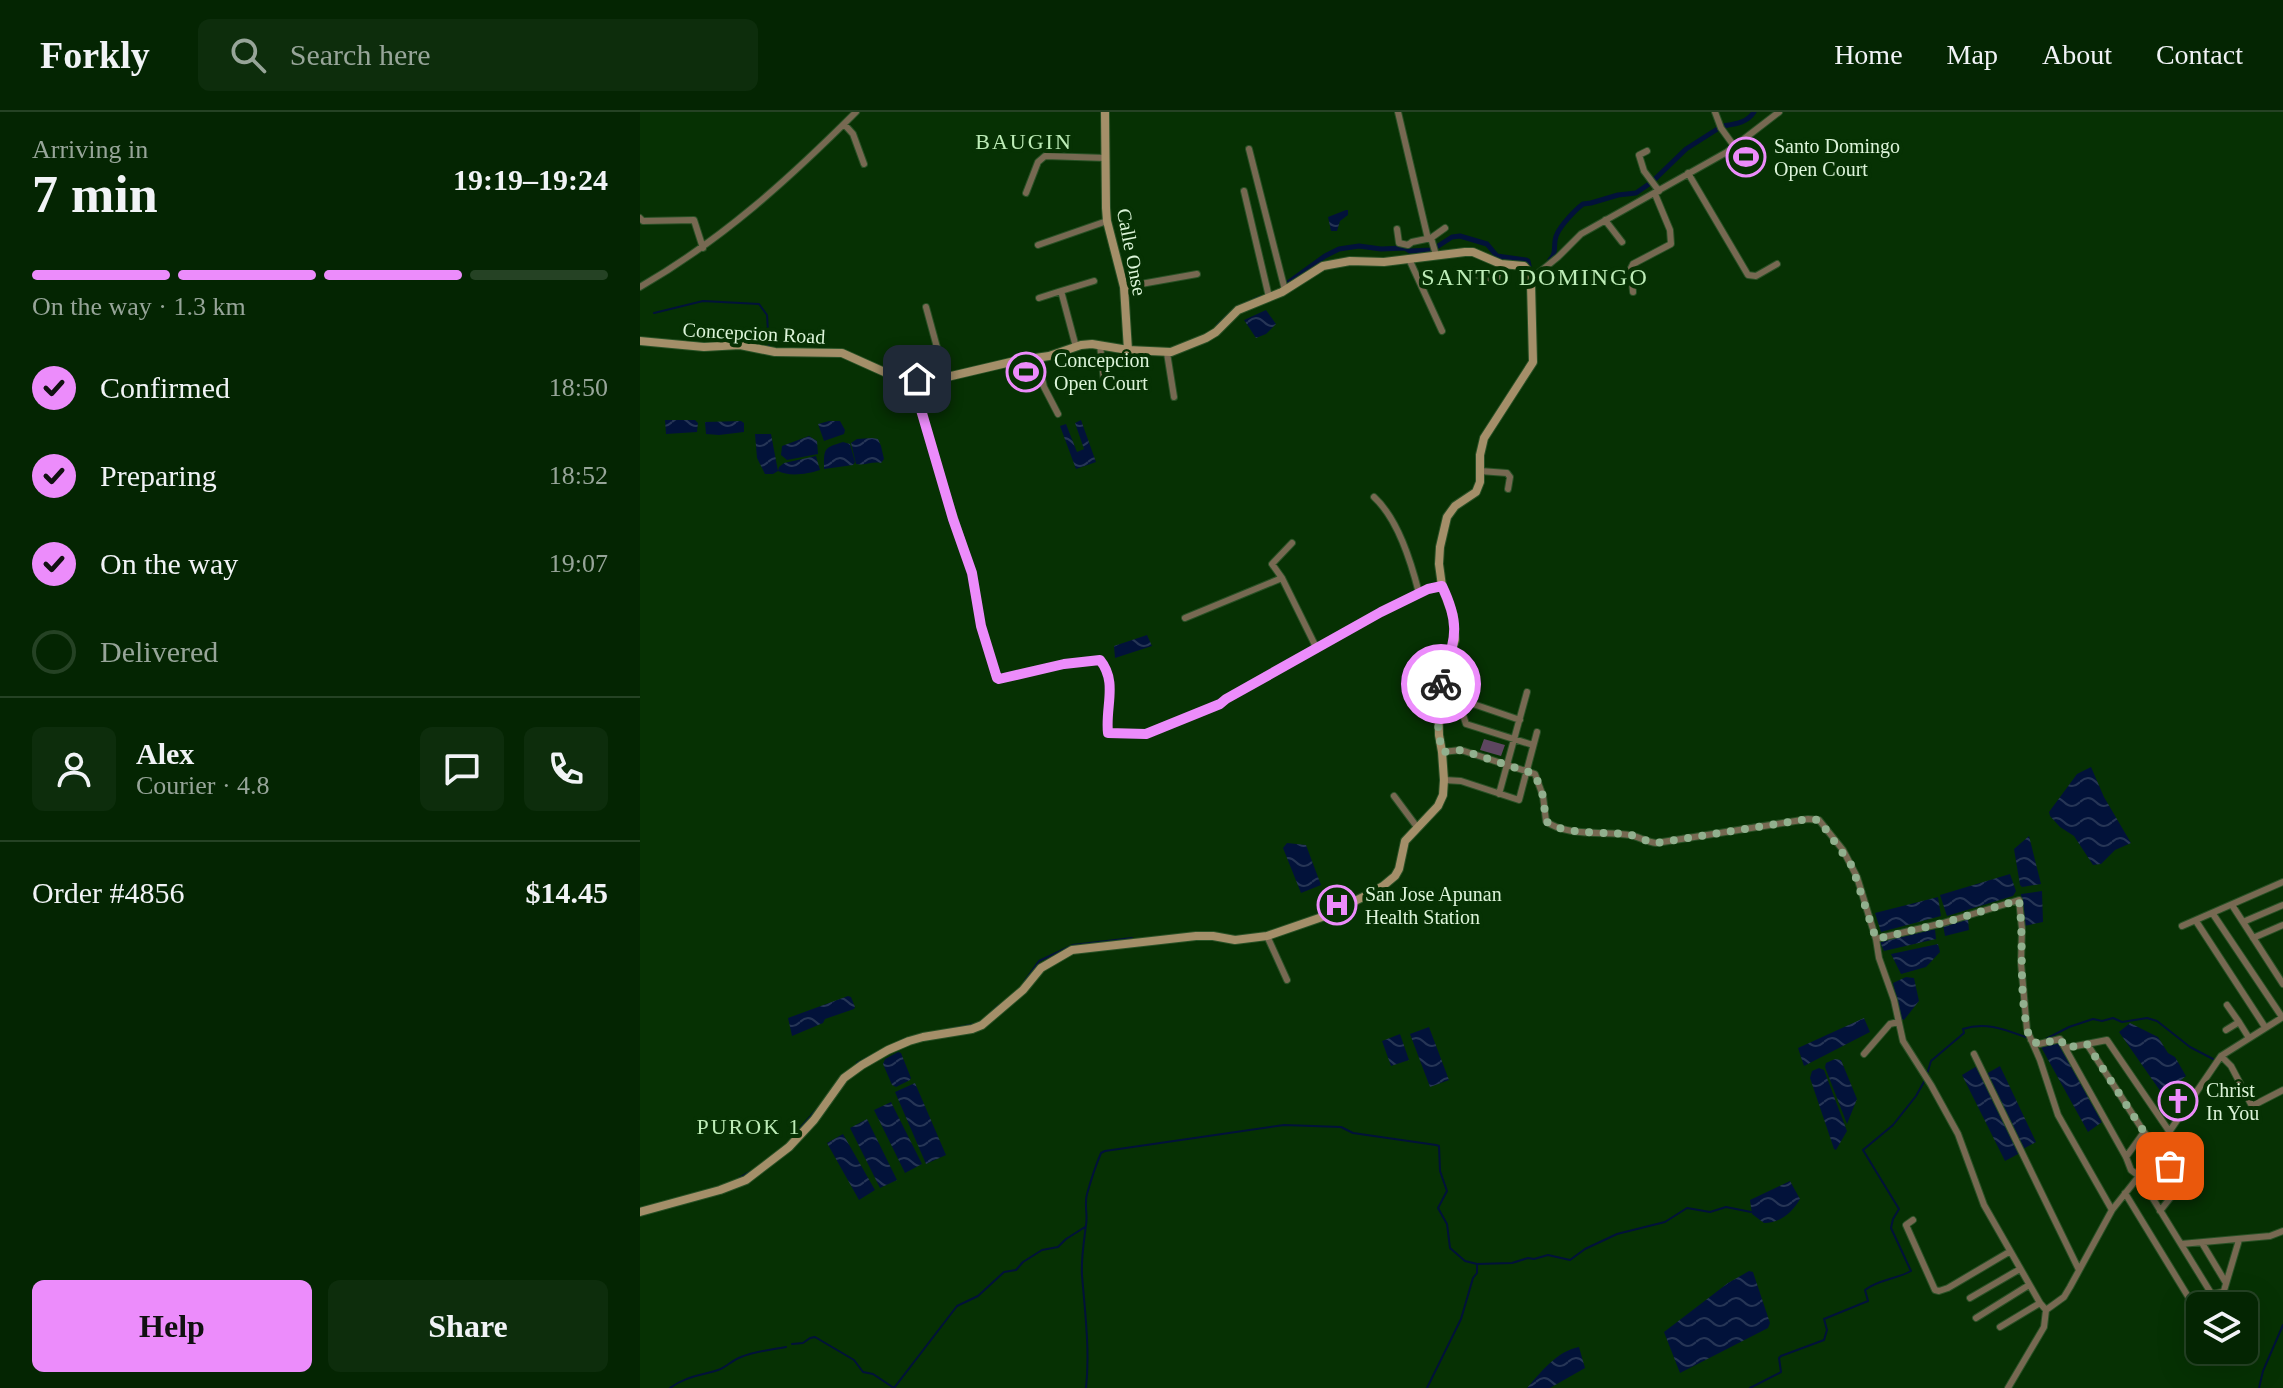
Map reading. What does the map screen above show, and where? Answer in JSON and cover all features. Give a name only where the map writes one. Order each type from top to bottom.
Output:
[{"type":"street","points":[[640,287],[703,248],[779,187],[856,112]]},
{"type":"street","name":"Calle Onse","points":[[1105,112],[1107,221],[1124,287],[1128,347]]},
{"type":"street","points":[[1398,112],[1435,252]]},
{"type":"street","points":[[1715,112],[1721,128],[1734,146]]},
{"type":"street","points":[[1530,280],[1581,234],[1734,146],[1779,112]]},
{"type":"street","points":[[844,124],[853,134],[864,164]]},
{"type":"street","points":[[1249,149],[1285,290]]},
{"type":"street","points":[[1633,292],[1633,264],[1671,244],[1670,230],[1657,193],[1639,155],[1647,151]]},
{"type":"street","points":[[1026,193],[1038,162],[1045,156],[1106,158]]},
{"type":"street","points":[[1688,173],[1748,275],[1756,276],[1777,264]]},
{"type":"street","points":[[1244,191],[1269,297]]},
{"type":"street","points":[[640,218],[643,221],[694,220],[703,248]]},
{"type":"street","points":[[1605,220],[1622,242]]},
{"type":"street","points":[[1038,245],[1107,221]]},
{"type":"street","points":[[1397,229],[1399,243],[1408,245],[1430,239],[1445,228]]},
{"type":"street","points":[[640,1212],[746,1180],[789,1147],[814,1120],[844,1078],[862,1065],[909,1041],[982,1025],[1023,990],[1041,968],[1072,950],[1196,936],[1235,940],[1267,936],[1325,916],[1383,886],[1395,876],[1405,841],[1438,806],[1443,795],[1438,692],[1455,640],[1453,615],[1442,586],[1440,547],[1447,517],[1455,506],[1476,492],[1480,482],[1480,455],[1484,438],[1533,362],[1530,273],[1524,266],[1501,264],[1473,252],[1435,252],[1409,259],[1350,261],[1323,266],[1285,290],[1238,310],[1206,338],[1167,353],[1174,397]]},
{"type":"street","points":[[1409,259],[1442,331]]},
{"type":"street","points":[[1479,276],[1496,281],[1501,264]]},
{"type":"street","points":[[1124,287],[1197,274]]},
{"type":"street","points":[[1039,298],[1094,281]]},
{"type":"street","points":[[1061,291],[1075,346]]},
{"type":"street","points":[[926,307],[947,376]]},
{"type":"street","name":"Concepcion Road","points":[[640,341],[704,347],[740,345],[775,352],[842,353],[891,375],[930,381],[1050,356],[1075,346],[1128,347],[1167,353]]},
{"type":"street","points":[[1100,345],[1104,381]]},
{"type":"street","points":[[1037,358],[1044,387],[1058,414]]},
{"type":"street","points":[[917,379],[919,403],[972,573],[981,626],[997,678],[1100,660],[1111,680],[1108,733],[1146,734],[1220,704],[1316,647],[1419,593],[1442,586]]},
{"type":"street","points":[[1480,471],[1507,473],[1510,477],[1508,489]]},
{"type":"street","points":[[1374,497],[1382,504],[1403,542],[1419,593]]},
{"type":"street","points":[[1292,543],[1272,564],[1316,647]]},
{"type":"street","points":[[1185,618],[1282,578]]},
{"type":"street","points":[[1438,692],[1520,720]]},
{"type":"street","points":[[1499,794],[1527,692]]},
{"type":"street","points":[[1462,699],[1466,724],[1533,745]]},
{"type":"street","points":[[1444,780],[1461,781],[1519,800],[1537,732]]},
{"type":"street","points":[[1442,752],[1461,750],[1535,774],[1546,821],[1554,827],[1631,835],[1656,843],[1808,819],[1819,820],[1852,866],[1894,1000],[1903,1041],[1958,1134],[1976,1187],[2009,1252],[2046,1310],[2044,1327],[2008,1388]]},
{"type":"street","points":[[1394,796],[1417,827]]},
{"type":"street","points":[[2182,926],[2283,882]]},
{"type":"street","points":[[1876,939],[2019,900],[2027,1030],[2058,1115],[2112,1210]]},
{"type":"street","points":[[2232,905],[2283,984]]},
{"type":"street","points":[[2243,922],[2283,905]]},
{"type":"street","points":[[2046,1310],[2064,1297],[2112,1210],[2221,1056],[2283,1017],[2213,914]]},
{"type":"street","points":[[2196,921],[2265,1027]]},
{"type":"street","points":[[2253,938],[2283,925]]},
{"type":"street","points":[[1267,936],[1287,980]]},
{"type":"street","points":[[2227,1005],[2249,1038]]},
{"type":"street","points":[[1864,1054],[1890,1024],[1898,1022]]},
{"type":"street","points":[[2226,1030],[2239,1022]]},
{"type":"street","points":[[2031,1040],[2039,1044],[2060,1039],[2131,1170],[2139,1176],[2210,1292]]},
{"type":"street","points":[[2066,1048],[2107,1040],[2169,1131]]},
{"type":"street","points":[[2087,1044],[2144,1132],[2182,1183],[2160,1211]]},
{"type":"street","points":[[1974,1054],[2079,1270]]},
{"type":"street","points":[[2221,1056],[2231,1066],[2252,1106],[2283,1090]]},
{"type":"street","points":[[2110,1080],[2126,1070]]},
{"type":"street","points":[[2126,1157],[2144,1132]]},
{"type":"street","points":[[2125,1193],[2186,1293]]},
{"type":"street","points":[[1913,1220],[1906,1225],[1935,1290],[1948,1288],[2009,1252]]},
{"type":"street","points":[[2181,1244],[2239,1240],[2283,1231]]},
{"type":"street","points":[[2223,1292],[2239,1240]]},
{"type":"street","points":[[2202,1243],[2226,1283]]},
{"type":"street","points":[[1970,1298],[2020,1269]]},
{"type":"street","points":[[1976,1318],[2029,1285]]},
{"type":"street","points":[[2000,1327],[2040,1303]]},
{"type":"shaded area","name":"Santo Domingo Open Court","points":[[1752,145],[1759,156],[1740,169],[1733,159]]},
{"type":"shaded area","name":"Concepcion Open Court","points":[[1037,363],[1040,375],[1016,382],[1013,369]]},
{"type":"shaded area","points":[[1484,739],[1505,745],[1501,756],[1480,750]]},
{"type":"water","points":[[1346,210],[1348,215],[1340,221],[1337,231],[1331,231],[1328,217]]},
{"type":"water","points":[[1266,310],[1276,324],[1266,334],[1256,338],[1244,320]]},
{"type":"water","points":[[665,420],[695,420],[698,423],[697,432],[666,434]]},
{"type":"water","points":[[1081,420],[1096,462],[1076,469],[1060,426],[1066,424],[1077,452],[1084,449],[1075,423]]},
{"type":"water","points":[[741,421],[744,432],[706,434],[705,422]]},
{"type":"water","points":[[840,421],[844,434],[824,441],[818,424]]},
{"type":"water","points":[[755,434],[771,434],[778,471],[773,474],[765,474],[757,458]]},
{"type":"water","points":[[809,436],[817,441],[818,454],[787,460],[781,455],[782,446]]},
{"type":"water","points":[[857,439],[878,439],[884,459],[881,463],[856,464],[851,443]]},
{"type":"water","points":[[843,442],[850,444],[855,462],[853,465],[824,469],[826,450]]},
{"type":"water","points":[[816,456],[820,470],[799,474],[778,471],[784,463]]},
{"type":"water","points":[[1147,635],[1152,646],[1115,658],[1114,646]]},
{"type":"water","points":[[2091,767],[2104,797],[2131,843],[2115,850],[2101,864],[2093,865],[2074,836],[2060,827],[2049,812],[2077,774]]},
{"type":"water","points":[[2029,836],[2041,884],[2022,887],[2014,849]]},
{"type":"water","points":[[1287,843],[1306,845],[1321,885],[1301,893],[1283,848]]},
{"type":"water","points":[[2010,874],[2016,891],[2013,896],[1947,916],[1940,895]]},
{"type":"water","points":[[2042,891],[2043,922],[2024,926],[2021,894]]},
{"type":"water","points":[[1938,897],[1941,916],[1881,932],[1875,913]]},
{"type":"water","points":[[1968,919],[1969,930],[1945,936],[1943,925]]},
{"type":"water","points":[[1935,929],[1936,939],[1884,951],[1880,942]]},
{"type":"water","points":[[1938,944],[1940,952],[1926,967],[1901,974],[1891,954]]},
{"type":"water","points":[[1906,977],[1914,978],[1919,1001],[1904,1020],[1901,1019],[1893,983]]},
{"type":"water","points":[[848,996],[854,1009],[825,1019],[823,1023],[792,1036],[788,1018]]},
{"type":"water","points":[[1864,1018],[1870,1032],[1804,1066],[1798,1048]]},
{"type":"water","points":[[2130,1023],[2158,1037],[2186,1076],[2163,1095],[2119,1032]]},
{"type":"water","points":[[1429,1027],[1449,1080],[1430,1087],[1410,1034]]},
{"type":"water","points":[[1400,1034],[1409,1060],[1391,1066],[1382,1041]]},
{"type":"water","points":[[2051,1042],[2059,1044],[2102,1122],[2088,1132],[2041,1047]]},
{"type":"water","points":[[898,1052],[911,1078],[896,1087],[892,1085],[883,1064],[885,1059]]},
{"type":"water","points":[[1841,1060],[1857,1099],[1847,1124],[1825,1067],[1826,1063]]},
{"type":"water","points":[[1977,1066],[2020,1153],[2005,1161],[1962,1075]]},
{"type":"water","points":[[2000,1066],[2036,1142],[2023,1149],[1986,1074]]},
{"type":"water","points":[[1819,1068],[1824,1070],[1847,1131],[1836,1150],[1810,1078],[1812,1071]]},
{"type":"water","points":[[915,1083],[946,1155],[926,1164],[895,1092]]},
{"type":"water","points":[[891,1102],[922,1164],[905,1173],[874,1110]]},
{"type":"water","points":[[867,1119],[897,1180],[880,1188],[850,1128]]},
{"type":"water","points":[[843,1134],[875,1190],[859,1200],[827,1143]]},
{"type":"water","points":[[1790,1181],[1800,1199],[1789,1213],[1764,1223],[1752,1214],[1750,1200]]},
{"type":"water","points":[[1749,1271],[1753,1272],[1770,1323],[1768,1328],[1680,1373],[1664,1332],[1728,1283]]},
{"type":"water","points":[[1579,1347],[1585,1368],[1550,1388],[1527,1388],[1557,1358]]},
{"type":"waterway","points":[[1723,126],[1744,121],[1754,112]]},
{"type":"waterway","points":[[1653,181],[1686,149],[1719,128]]},
{"type":"waterway","points":[[1550,260],[1559,230],[1583,204],[1636,193],[1649,184]]},
{"type":"waterway","points":[[1285,285],[1339,249],[1359,246],[1432,250],[1452,237],[1460,236],[1487,244],[1497,256],[1526,260],[1530,270]]},
{"type":"waterway","points":[[1217,325],[1236,307],[1261,296]]},
{"type":"waterway","points":[[654,313],[703,301],[759,304],[767,315],[769,348]]},
{"type":"waterway","points":[[893,371],[897,364],[921,367],[927,370],[927,376]]},
{"type":"waterway","points":[[1024,982],[1039,961],[1073,945],[1132,938]]},
{"type":"waterway","points":[[989,1014],[999,1005]]},
{"type":"waterway","points":[[2046,1039],[2093,1019],[2102,1021],[2113,1018],[2122,1022],[2147,1018],[2157,1021],[2190,1047],[2213,1059]]},
{"type":"waterway","points":[[914,1036],[974,1024]]},
{"type":"waterway","points":[[1927,1074],[1931,1061],[1964,1033],[1963,1029],[1988,1026],[2028,1038]]},
{"type":"waterway","points":[[857,1063],[904,1039]]},
{"type":"waterway","points":[[1750,1388],[1781,1372],[1781,1356],[1824,1340],[1827,1330],[1824,1319],[1868,1301],[1865,1290],[1870,1287],[1911,1271],[1891,1228],[1899,1209],[1863,1150],[1893,1125],[1925,1080]]},
{"type":"waterway","points":[[795,1134],[817,1109]]},
{"type":"waterway","points":[[1086,1388],[1087,1346],[1082,1269],[1086,1202],[1097,1163],[1105,1151],[1284,1125],[1341,1127],[1353,1133],[1436,1145],[1439,1146],[1440,1171],[1447,1191],[1438,1208],[1447,1224],[1450,1248],[1465,1261],[1477,1264]]},
{"type":"waterway","points":[[739,1178],[751,1171]]},
{"type":"waterway","points":[[1427,1388],[1461,1319],[1477,1273],[1477,1264],[1512,1263],[1548,1255],[1570,1260],[1617,1234],[1665,1222],[1687,1208],[1710,1212],[1726,1207],[1751,1212]]},
{"type":"waterway","points":[[792,1344],[815,1337],[854,1360],[863,1372],[873,1374],[894,1388],[957,1306],[978,1296],[1004,1272],[1016,1270],[1042,1250],[1058,1247],[1085,1227]]},
{"type":"waterway","points":[[2259,1388],[2283,1325]]},
{"type":"waterway","points":[[670,1388],[687,1379],[721,1369],[746,1355],[786,1347]]},
{"type":"way so far","points":[[1441,684],[1438,692],[1442,752],[1461,750],[1535,774],[1543,796],[1546,821],[1554,827],[1631,835],[1656,843],[1808,819],[1819,820],[1852,866],[1876,939],[2019,900],[2024,1003],[2030,1040],[2039,1044],[2060,1039],[2066,1048],[2087,1044],[2170,1166]]},
{"type":"place","name":"Santo Domingo Open Court","points":[[1746,157]]},
{"type":"place","name":"Concepcion Open Court","points":[[1026,372]]},
{"type":"place","name":"San Jose Apunan Health Station","points":[[1337,905]]},
{"type":"place","name":"Christ In You","points":[[2178,1101]]},
{"type":"district","name":"BAUGIN","points":[[1024,141]]},
{"type":"district","name":"SANTO DOMINGO","points":[[1535,277]]},
{"type":"district","name":"PUROK 1","points":[[749,1126]]},
{"type":"route","points":[[917,379],[919,403],[972,573],[981,626],[997,678],[1100,660],[1111,680],[1108,733],[1146,734],[1220,704],[1381,612],[1428,589],[1442,586],[1453,615],[1455,640],[1441,684]]}]
